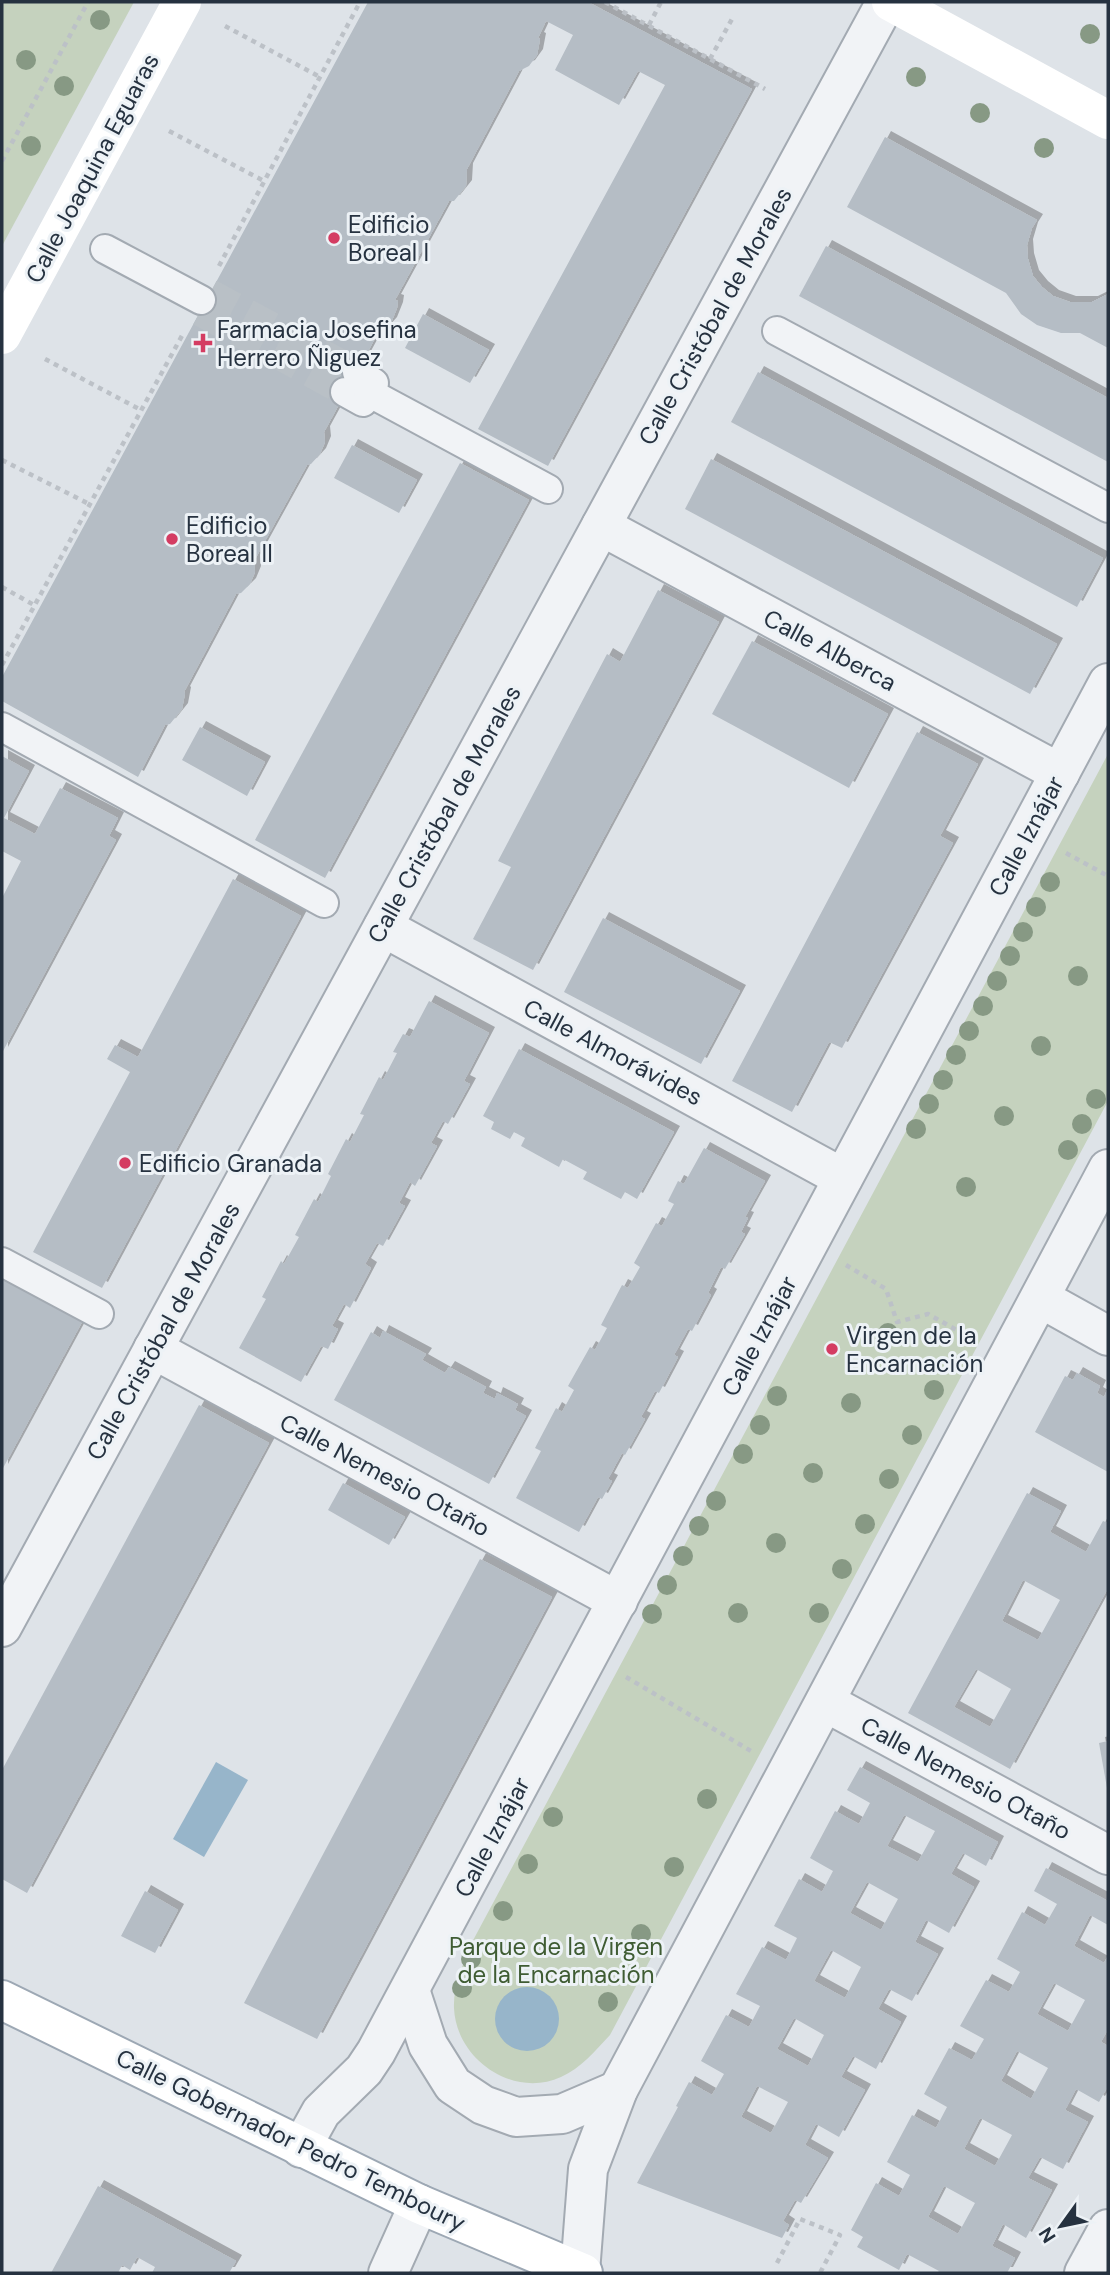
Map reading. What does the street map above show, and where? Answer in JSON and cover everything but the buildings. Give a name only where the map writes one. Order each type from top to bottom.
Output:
[{"type":"main road","name":"Calle Joaquina Eguaras","points":[[2,335],[182,2]]},
{"type":"main road","points":[[888,2],[1108,120]]},
{"type":"main road","name":"Calle Gobernador Pedro Temboury","points":[[2,2000],[419,2204],[582,2273]]},
{"type":"street","name":"Calle Cristóbal de Morales","points":[[2,1627],[888,2]]},
{"type":"street","points":[[105,249],[202,301]]},
{"type":"street","points":[[777,331],[1108,508]]},
{"type":"street","points":[[357,385],[548,489]]},
{"type":"street","name":"Calle Alberca","points":[[601,526],[1060,773]]},
{"type":"street","name":"Calle Iznájar","points":[[301,2148],[321,2112],[370,2061],[410,1990],[1108,683]]},
{"type":"street","points":[[2,727],[324,903]]},
{"type":"street","name":"Calle Almorávides","points":[[383,927],[844,1178]]},
{"type":"street","points":[[582,2273],[588,2169],[618,2090],[1108,1169]]},
{"type":"street","points":[[2,1262],[99,1314]]},
{"type":"street","points":[[1040,1298],[1108,1336]]},
{"type":"street","name":"Calle Nemesio Otaño","points":[[153,1349],[618,1601]]},
{"type":"street","name":"Calle Nemesio Otaño","points":[[825,1702],[1108,1855]]},
{"type":"street","points":[[410,1990],[428,2045],[453,2085],[483,2105],[516,2117],[562,2114],[618,2090]]},
{"type":"street","points":[[388,2273],[419,2204]]},
{"type":"street","points":[[1084,2273],[1108,2229]]},
{"type":"path","points":[[2,161],[88,2]]},
{"type":"path","points":[[2,665],[202,301],[360,2]]},
{"type":"path","points":[[605,2],[765,89]]},
{"type":"path","points":[[649,25],[661,2]]},
{"type":"path","points":[[709,59],[732,19]]},
{"type":"path","points":[[225,26],[320,77]]},
{"type":"path","points":[[169,131],[264,181]]},
{"type":"path","points":[[45,359],[141,410]]},
{"type":"path","points":[[2,460],[89,504]]},
{"type":"path","points":[[2,587],[34,606]]},
{"type":"path","points":[[1063,851],[1108,877]]},
{"type":"path","points":[[842,1263],[886,1290],[897,1322],[928,1314],[973,1339]]},
{"type":"path","points":[[623,1675],[752,1751]]},
{"type":"path","points":[[777,2263],[800,2219],[840,2235],[820,2273]]},
{"type":"green space","points":[[2,2],[134,2],[2,246]]},
{"type":"green space","name":"Parque de la Virgen de la Encarnación","points":[[1108,754],[1108,1101],[610,2035],[581,2064],[561,2077],[524,2083],[507,2078],[490,2070],[476,2058],[457,2027],[455,1992],[470,1946]]},
{"type":"water","points":[[216,1762],[248,1780],[204,1857],[173,1839]]},
{"type":"water","points":[[527,1987],[539,1989],[550,1996],[557,2007],[557,2031],[550,2042],[539,2049],[527,2051],[515,2049],[504,2042],[497,2031],[495,2019],[497,2007],[504,1996],[515,1989]]},
{"type":"tunnel","points":[[210,293],[357,372]]},
{"type":"tunnel","points":[[200,312],[345,392]]},
{"type":"place","name":"Edificio Boreal I","points":[[334,238]]},
{"type":"place","name":"Farmacia Josefina Herrero Ñiguez","points":[[203,343]]},
{"type":"place","name":"Edificio Boreal II","points":[[172,539]]},
{"type":"place","name":"Edificio Granada","points":[[125,1163]]},
{"type":"place","name":"Virgen de la Encarnación","points":[[832,1349]]}]
